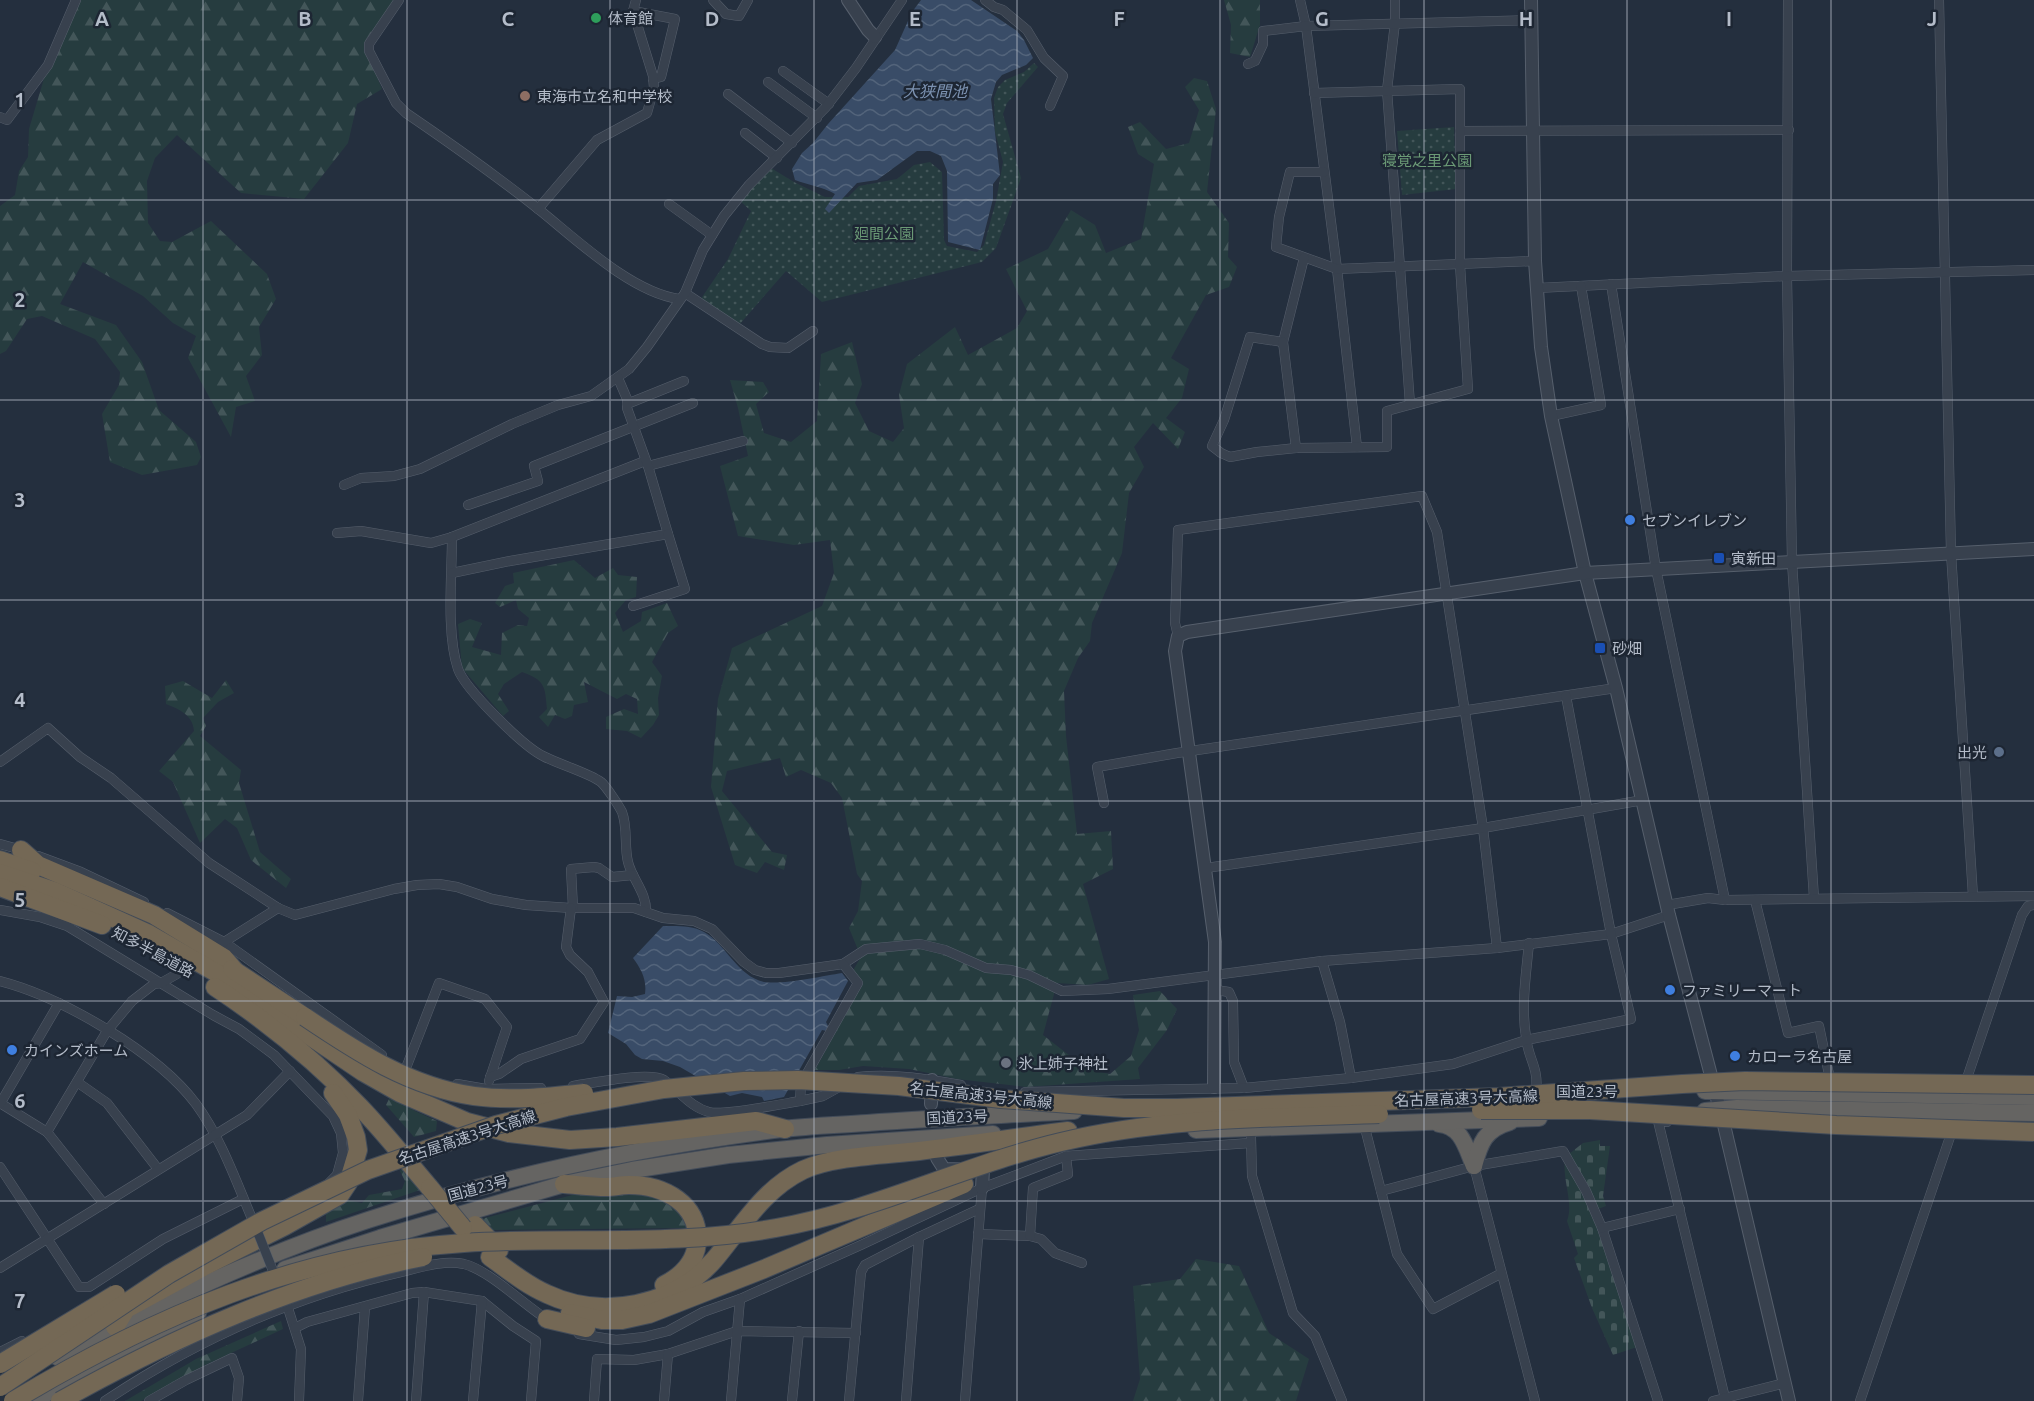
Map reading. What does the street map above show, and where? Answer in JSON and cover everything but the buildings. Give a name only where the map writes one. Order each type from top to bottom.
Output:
[{"type":"highway","points":[[5,851],[47,877],[137,917],[187,943],[368,1057],[424,1084],[475,1096],[511,1098],[547,1097],[698,1081],[744,1081]]},
{"type":"highway","name":"知多半島道路","points":[[0,873],[54,891],[149,934],[215,972],[280,1016]]},
{"type":"highway","name":"知多半島道路","points":[[0,887],[82,917],[125,935],[159,953],[230,997],[293,1044]]},
{"type":"highway","points":[[280,1016],[363,1072],[400,1093],[467,1122],[509,1133],[570,1140],[756,1121],[785,1129]]},
{"type":"highway","points":[[280,1016],[316,1046],[387,1119],[436,1187],[508,1278],[545,1302],[575,1314],[603,1320],[622,1320],[649,1314],[764,1273]]},
{"type":"highway","points":[[293,1044],[361,1108],[436,1187]]},
{"type":"highway","points":[[115,1327],[126,1309],[202,1267],[323,1206],[340,1195],[348,1183],[358,1150],[348,1115],[338,1097],[311,1073],[293,1044]]},
{"type":"highway","name":"名古屋高速3号大高線","points":[[0,1387],[107,1314],[194,1259],[262,1221],[368,1170],[496,1125],[566,1107],[639,1093],[744,1081],[798,1080],[862,1082],[1001,1099],[1167,1108],[1498,1097],[1744,1081],[2034,1084]]},
{"type":"highway","points":[[1715,1090],[1735,1084],[1831,1084],[1963,1090],[2034,1090]]},
{"type":"highway","name":"国道23号","points":[[0,1387],[115,1327],[284,1251],[365,1221],[457,1193],[570,1165],[674,1145],[785,1129],[1174,1105],[1536,1091],[1715,1090],[1736,1099],[2034,1113]]},
{"type":"highway","name":"国道23号","points":[[1736,1099],[2034,1098]]},
{"type":"highway","name":"国道23号","points":[[35,1401],[66,1381],[293,1264],[564,1184],[632,1170],[728,1155],[915,1138],[1077,1134],[1251,1136],[1364,1124],[1522,1119],[1722,1118],[1736,1099]]},
{"type":"highway","name":"名古屋高速3号大高線","points":[[13,1401],[82,1361],[228,1293],[324,1264],[402,1248],[465,1243],[681,1238],[750,1233],[798,1224],[872,1204],[989,1162],[1077,1134],[1224,1120],[1543,1109],[1590,1110],[1683,1118],[2034,1134]]},
{"type":"highway","points":[[1722,1118],[1734,1114],[2034,1127]]},
{"type":"highway","points":[[1473,1166],[1484,1137],[1498,1125],[1522,1119]]},
{"type":"highway","points":[[1421,1122],[1446,1124],[1458,1131],[1473,1166]]},
{"type":"highway","points":[[547,1319],[599,1330],[623,1330],[661,1321],[964,1184],[1057,1151],[1077,1134]]},
{"type":"highway","points":[[490,1257],[546,1294],[577,1304],[620,1307],[648,1301],[692,1281],[714,1259],[769,1193],[804,1170],[847,1159],[1077,1134]]},
{"type":"highway","points":[[0,1364],[188,1251],[342,1176],[368,1170]]},
{"type":"highway","points":[[469,1227],[527,1273],[552,1287],[581,1297],[614,1298],[640,1294],[670,1282],[689,1265],[695,1253],[696,1228],[693,1217],[676,1197],[662,1189],[648,1186],[606,1187],[564,1184]]},
{"type":"highway","points":[[60,1401],[148,1355],[279,1297],[402,1261],[436,1254],[487,1250],[543,1240]]},
{"type":"highway","points":[[71,1401],[155,1339],[214,1303]]},
{"type":"street","points":[[0,117],[7,120],[48,65],[75,0]]},
{"type":"street","points":[[399,0],[369,44],[369,51],[396,103],[406,113],[538,209],[619,272],[640,285],[682,296],[770,347],[788,348],[813,331]]},
{"type":"street","points":[[538,209],[597,140],[647,113],[654,88],[633,11],[636,0]]},
{"type":"street","points":[[713,0],[726,15],[739,16],[748,0]]},
{"type":"street","points":[[848,0],[875,37]]},
{"type":"street","points":[[344,485],[361,478],[394,476],[420,470],[512,424],[558,405],[591,396],[629,369],[682,296],[703,250],[724,216],[749,185],[829,104],[902,0]]},
{"type":"street","points":[[985,0],[1003,10],[1027,30],[1044,58],[1063,76],[1050,106]]},
{"type":"street","points":[[998,0],[1003,10]]},
{"type":"street","points":[[1300,0],[1306,26],[1337,269],[1357,447]]},
{"type":"street","points":[[1395,0],[1395,23],[1387,90],[1402,266],[1410,404]]},
{"type":"street","points":[[1531,0],[1535,261],[1541,347],[1551,416],[1585,573],[1616,688],[1668,910],[1722,1118],[1789,1401]]},
{"type":"street","points":[[1788,0],[1787,276],[1792,562],[1814,898]]},
{"type":"street","points":[[1939,0],[1951,553],[1973,896]]},
{"type":"street","points":[[633,11],[675,19],[661,77],[653,80]]},
{"type":"street","points":[[1248,64],[1255,61],[1263,44],[1263,31],[1306,26],[1532,20]]},
{"type":"street","points":[[783,70],[829,104]]},
{"type":"street","points":[[768,82],[817,118]]},
{"type":"street","points":[[1283,342],[1250,337],[1224,420],[1212,446],[1221,453],[1230,457],[1296,448],[1387,447],[1387,411],[1468,389],[1460,265],[1460,89],[1314,93]]},
{"type":"street","points":[[728,94],[792,143]]},
{"type":"street","points":[[1460,131],[1789,130]]},
{"type":"street","points":[[746,133],[777,158]]},
{"type":"street","points":[[1324,172],[1290,172],[1279,217],[1276,247],[1337,269],[1535,261]]},
{"type":"street","points":[[669,204],[712,235]]},
{"type":"street","points":[[1296,448],[1283,342],[1304,258]]},
{"type":"street","points":[[1537,288],[1787,276],[2034,270]]},
{"type":"street","points":[[1611,284],[1656,569],[1725,900]]},
{"type":"street","points":[[1551,416],[1601,405],[1581,286]]},
{"type":"street","points":[[618,378],[627,399],[684,589],[633,606]]},
{"type":"street","points":[[627,404],[684,381]]},
{"type":"street","points":[[468,505],[538,481],[534,466],[693,403]]},
{"type":"street","points":[[337,533],[361,531],[431,543],[647,464],[743,441]]},
{"type":"street","points":[[1214,1087],[1215,942],[1175,651],[1178,636],[1175,623],[1178,530],[1422,496],[1437,532],[1483,828],[1497,948]]},
{"type":"street","points":[[452,573],[668,534]]},
{"type":"street","points":[[452,537],[453,647],[458,670],[465,681],[514,734],[541,755],[602,782],[621,811],[627,857],[642,892],[646,912]]},
{"type":"street","points":[[1178,636],[1585,573],[2034,549]]},
{"type":"street","points":[[1104,803],[1097,767],[1189,751],[1466,712],[1616,688]]},
{"type":"street","points":[[5,851],[81,872],[120,890],[221,944],[277,979],[362,1042],[406,1068],[448,1082],[486,1089],[555,1088],[650,1077],[662,1079],[691,1104],[710,1113],[823,1096],[859,1077],[873,1075],[932,1080],[1019,1092],[1050,1093],[1244,1088],[1351,1078],[1453,1064],[1526,1040],[1631,1019],[1611,934],[1566,696]]},
{"type":"street","points":[[0,762],[48,728],[80,757],[111,778],[209,863],[278,908],[295,915],[394,889],[439,884],[457,887],[492,899],[526,905],[634,908],[663,918],[694,921],[712,929],[744,962],[755,970],[779,974],[843,964],[866,949],[920,944],[945,950],[986,968],[1029,975],[1062,991],[1108,989],[1322,961],[1497,948],[1611,934],[1668,910],[1708,898],[1755,900],[2034,896]]},
{"type":"street","points":[[1206,868],[1483,828],[1586,808],[1643,800]]},
{"type":"street","points":[[490,1077],[499,1074],[521,1059],[580,1039],[604,1002],[588,972],[570,955],[566,947],[572,908],[571,869],[594,867],[612,877],[633,875]]},
{"type":"street","points":[[1755,900],[1788,1033],[1819,1026],[1831,1084]]},
{"type":"street","points":[[1963,1090],[2022,915],[2028,906],[2034,905]]},
{"type":"street","points":[[221,944],[278,908]]},
{"type":"street","points":[[0,910],[40,917],[67,926],[213,1016],[239,1029],[274,1055],[333,1116],[341,1133],[344,1153],[337,1175],[322,1191],[257,1231],[173,1275],[48,1328],[0,1352]]},
{"type":"street","points":[[1528,943],[1523,1005],[1526,1040],[1538,1077],[1536,1091]]},
{"type":"street","points":[[1322,961],[1340,1022],[1351,1078]]},
{"type":"street","points":[[800,1101],[801,1084],[858,983],[843,964]]},
{"type":"street","points":[[47,1132],[107,1031],[132,1001],[154,984],[161,983],[177,974]]},
{"type":"street","points":[[0,981],[59,1003],[107,1031],[146,1056],[172,1078],[195,1103],[215,1134],[287,1304],[301,1349],[299,1401]]},
{"type":"street","points":[[406,1068],[439,983],[485,999],[507,1027],[486,1089]]},
{"type":"street","points":[[1216,990],[1229,993],[1233,1001],[1234,1062],[1244,1088]]},
{"type":"street","points":[[59,1003],[0,1103],[47,1132],[104,1204]]},
{"type":"street","points":[[0,1268],[47,1241],[247,1114],[290,1071]]},
{"type":"street","points":[[931,1104],[932,1080]]},
{"type":"street","points":[[77,1082],[107,1103],[158,1169]]},
{"type":"street","points":[[1725,1398],[1658,1121],[1722,1118],[1951,1134],[2034,1134]]},
{"type":"street","points":[[1364,1124],[1397,1254],[1433,1309],[1500,1274]]},
{"type":"street","points":[[1860,1401],[1951,1134]]},
{"type":"street","points":[[105,1401],[147,1373],[212,1337],[287,1304],[376,1278],[438,1264],[467,1265],[480,1270],[547,1319],[569,1331],[616,1340],[635,1338],[668,1331],[703,1312],[740,1299],[982,1188],[1066,1156],[1251,1136],[1252,1176],[1293,1313],[1315,1336],[1342,1401]]},
{"type":"street","points":[[1381,1191],[1473,1166],[1563,1150],[1586,1191],[1602,1228],[1658,1401]]},
{"type":"street","points":[[1030,1236],[1034,1188],[1068,1174],[1066,1156]]},
{"type":"street","points":[[937,1158],[944,1169],[983,1170],[965,1401]]},
{"type":"street","points":[[1473,1166],[1535,1401]]},
{"type":"street","points":[[0,1167],[79,1287],[88,1287],[163,1239],[243,1199]]},
{"type":"street","points":[[849,1401],[861,1272],[865,1264],[979,1209]]},
{"type":"street","points":[[1602,1228],[1680,1209]]},
{"type":"street","points":[[978,1234],[1030,1236],[1041,1239],[1055,1252],[1082,1263]]},
{"type":"street","points":[[906,1401],[919,1237]]},
{"type":"street","points":[[295,1328],[307,1322],[412,1293],[424,1292],[482,1301],[536,1341],[531,1401]]},
{"type":"street","points":[[416,1401],[424,1292]]},
{"type":"street","points":[[731,1401],[740,1299]]},
{"type":"street","points":[[473,1401],[482,1301]]},
{"type":"street","points":[[358,1401],[365,1307]]},
{"type":"street","points":[[594,1401],[597,1359],[634,1360],[668,1354],[737,1331],[856,1333]]},
{"type":"street","points":[[792,1401],[799,1331]]},
{"type":"street","points":[[664,1401],[668,1354]]},
{"type":"street","points":[[149,1401],[232,1358],[239,1378],[237,1401]]},
{"type":"street","points":[[1713,1401],[1785,1383]]},
{"type":"green space","points":[[76,0],[396,0],[367,38],[364,46],[382,89],[357,104],[348,143],[304,199],[241,193],[177,135],[155,158],[147,181],[148,223],[160,241],[172,242],[211,221],[267,274],[276,299],[259,327],[262,355],[246,376],[255,401],[236,407],[231,437],[188,358],[196,336],[173,323],[143,296],[83,262],[60,304],[116,325],[142,362],[159,410],[196,442],[201,457],[197,465],[142,475],[110,462],[102,414],[119,385],[120,372],[95,339],[42,316],[27,319],[6,351],[0,354],[0,206],[15,195],[19,171],[28,157],[29,129],[48,65]]},
{"type":"green space","points":[[1224,0],[1260,0],[1260,25],[1250,57],[1230,53],[1231,25]]},
{"type":"green space","name":"廻間公園","points":[[1034,63],[1038,67],[1007,103],[1003,114],[1021,178],[996,248],[982,262],[822,302],[786,271],[739,325],[698,303],[728,259],[751,211],[739,200],[771,168],[825,197],[848,197],[859,186],[897,179],[914,165],[930,162],[942,172],[944,240],[947,246],[977,252],[984,245],[996,201],[1003,162],[995,132],[994,98],[998,87],[1005,80],[1024,72]]},
{"type":"green space","points":[[1194,78],[1207,81],[1216,109],[1207,192],[1229,223],[1228,257],[1237,267],[1229,287],[1206,295],[1171,358],[1189,369],[1182,398],[1166,418],[1185,432],[1178,449],[1153,423],[1134,447],[1144,467],[1129,493],[1122,553],[1092,623],[1090,641],[1078,658],[1064,691],[1066,736],[1077,834],[1111,831],[1113,869],[1083,884],[1109,979],[1088,985],[1057,983],[1043,1035],[1087,1069],[1110,1074],[1131,1056],[1139,1030],[1133,995],[1160,991],[1177,1009],[1167,1030],[1138,1068],[1140,1079],[1026,1087],[957,1079],[909,1069],[863,1066],[839,1070],[815,1070],[861,985],[852,972],[861,957],[849,928],[858,911],[862,881],[857,874],[842,798],[831,783],[801,770],[786,777],[780,758],[727,771],[722,791],[772,852],[787,855],[784,870],[765,862],[757,873],[735,865],[711,787],[718,699],[732,648],[822,606],[834,573],[830,540],[794,545],[738,536],[720,466],[748,456],[730,380],[763,382],[769,392],[756,404],[764,433],[791,442],[817,421],[821,354],[852,342],[862,384],[855,403],[869,431],[893,442],[904,428],[899,395],[907,364],[955,327],[968,355],[1017,328],[1027,311],[1006,269],[1048,249],[1071,210],[1095,225],[1106,253],[1141,239],[1154,164],[1138,154],[1128,127],[1140,122],[1166,149],[1189,143],[1199,110],[1185,87]]},
{"type":"green space","name":"寝覚之里公園","points":[[1454,127],[1456,189],[1402,195],[1397,131]]},
{"type":"green space","points":[[574,560],[595,578],[613,568],[618,575],[637,577],[636,597],[626,600],[615,613],[623,632],[641,621],[642,612],[667,603],[678,626],[668,633],[652,662],[662,676],[658,698],[659,715],[641,738],[627,731],[606,729],[606,717],[624,709],[638,714],[637,699],[626,694],[617,699],[584,682],[588,702],[574,705],[572,716],[565,719],[555,715],[548,727],[539,717],[547,709],[544,689],[535,678],[522,672],[504,684],[498,694],[509,711],[503,716],[462,668],[458,624],[470,619],[482,623],[472,647],[501,655],[502,633],[518,625],[527,626],[529,618],[518,609],[516,600],[500,607],[495,603],[505,586],[514,583],[513,573]]},
{"type":"green space","points":[[226,680],[234,693],[218,702],[203,718],[206,726],[200,736],[241,770],[239,783],[260,852],[291,879],[286,888],[251,860],[237,828],[225,819],[200,843],[173,782],[159,771],[194,731],[188,717],[166,704],[165,686],[183,681],[212,698]]},
{"type":"green space","points":[[391,1095],[415,1111],[437,1121],[436,1131],[414,1137],[386,1105]]},
{"type":"green space","points":[[1600,1140],[1600,1146],[1610,1146],[1603,1196],[1606,1206],[1598,1209],[1587,1183],[1569,1154],[1583,1143]]},
{"type":"green space","points":[[1565,1159],[1584,1192],[1599,1230],[1637,1347],[1613,1355],[1592,1308],[1574,1258],[1578,1254],[1567,1221],[1569,1207]]},
{"type":"green space","points":[[402,1168],[420,1190],[326,1222],[326,1214],[346,1200],[362,1203],[369,1195],[402,1189],[405,1181],[400,1171]]},
{"type":"green space","points":[[645,1191],[677,1208],[686,1228],[489,1230],[481,1219],[580,1193]]},
{"type":"green space","points":[[1196,1259],[1239,1266],[1269,1333],[1309,1359],[1296,1401],[1133,1401],[1140,1379],[1133,1286],[1180,1279]]},
{"type":"green space","points":[[281,1321],[283,1329],[203,1366],[141,1401],[125,1401],[196,1359]]},
{"type":"water","name":"大狭間池","points":[[921,0],[971,0],[1017,31],[1033,58],[1026,65],[1002,75],[996,82],[991,99],[1000,175],[993,184],[993,199],[980,250],[948,242],[947,171],[941,156],[930,151],[917,151],[877,180],[857,183],[829,213],[825,209],[835,194],[795,180],[792,169],[802,153],[895,50],[912,12]]},
{"type":"water","points":[[663,926],[689,927],[704,932],[712,937],[746,973],[764,982],[792,981],[842,973],[848,981],[826,1022],[829,1028],[827,1031],[822,1030],[784,1097],[764,1101],[762,1097],[742,1093],[730,1096],[680,1067],[663,1061],[642,1059],[635,1055],[626,1044],[608,1033],[617,996],[632,997],[645,994],[643,974],[633,958]]},
{"type":"tunnel","points":[[177,974],[197,960]]},
{"type":"place","name":"体育館","points":[[596,18]]},
{"type":"place","name":"東海市立名和中学校","points":[[525,96]]},
{"type":"place","name":"セブンイレブン","points":[[1630,520]]},
{"type":"place","name":"寅新田","points":[[1719,558]]},
{"type":"place","name":"砂畑","points":[[1600,648]]},
{"type":"place","name":"出光","points":[[1999,752]]},
{"type":"place","name":"ファミリーマート","points":[[1670,990]]},
{"type":"place","name":"カインズホーム","points":[[12,1050]]},
{"type":"place","name":"カローラ名古屋","points":[[1735,1056]]},
{"type":"place","name":"氷上姉子神社","points":[[1006,1063]]}]
